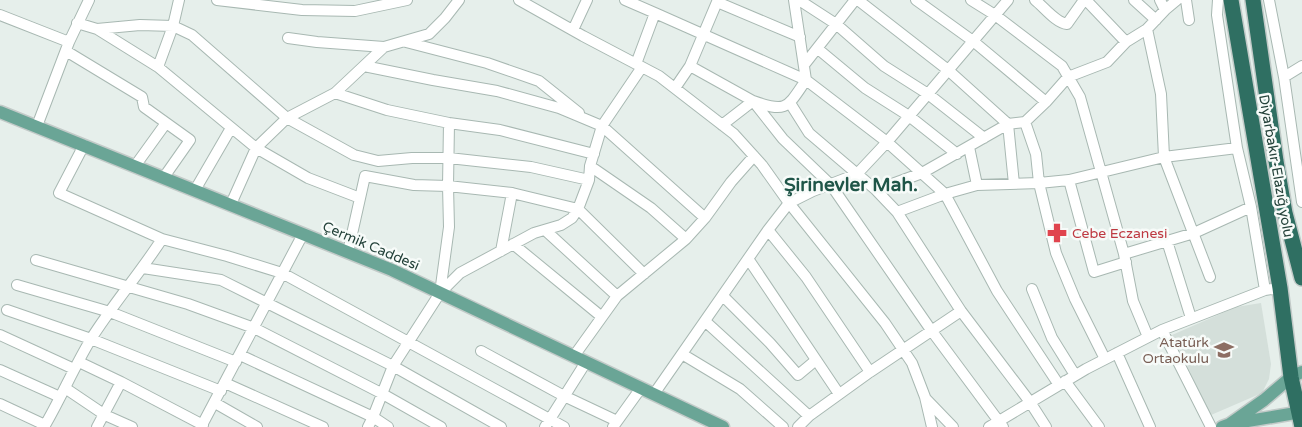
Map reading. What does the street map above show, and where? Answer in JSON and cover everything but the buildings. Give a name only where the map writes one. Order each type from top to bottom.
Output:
[{"type":"highway","name":"Diyarbakır-Elazığ yolu","points":[[1231,0],[1272,289],[1296,374],[1301,418]]},
{"type":"highway","name":"Diyarbakır-Elazığ yolu","points":[[1253,0],[1280,187],[1302,278]]},
{"type":"main road","name":"Çermik Caddesi","points":[[0,112],[392,270],[723,427]]},
{"type":"main road","points":[[1226,425],[1264,400],[1296,374]]},
{"type":"main road","points":[[1226,425],[1301,418]]},
{"type":"street","points":[[37,126],[77,23],[89,0]]},
{"type":"street","points":[[158,67],[179,0]]},
{"type":"street","points":[[217,0],[302,10],[355,11],[407,0]]},
{"type":"street","points":[[445,0],[458,1]]},
{"type":"street","points":[[519,0],[659,76],[734,134],[754,156],[837,261],[912,363],[925,398],[932,427]]},
{"type":"street","points":[[573,30],[587,0]]},
{"type":"street","points":[[625,0],[644,4],[655,13],[806,80],[887,142],[946,194],[997,291],[1062,383],[1099,427]]},
{"type":"street","points":[[690,66],[752,102],[774,108],[790,103],[806,80],[794,0]]},
{"type":"street","points":[[799,0],[836,24],[884,66],[928,94],[984,138]]},
{"type":"street","points":[[804,65],[857,0],[948,70],[1008,124],[1014,184]]},
{"type":"street","points":[[916,0],[973,41],[1046,102]]},
{"type":"street","points":[[971,0],[995,15],[1062,66],[1080,97],[1125,258],[1133,301],[1148,336]]},
{"type":"street","points":[[654,394],[706,322],[768,230],[790,203],[813,191],[857,174],[887,142],[1008,0]]},
{"type":"street","points":[[1036,0],[1063,24],[1067,24],[1085,0],[1126,42]]},
{"type":"street","points":[[1134,0],[1156,20]]},
{"type":"street","points":[[1160,0],[1165,10]]},
{"type":"street","points":[[876,190],[922,173],[1008,124],[1025,122],[1068,77],[1107,62],[1126,42],[1147,29],[1177,0]]},
{"type":"street","points":[[1186,0],[1189,20]]},
{"type":"street","points":[[989,427],[1002,424],[1030,402],[1075,375],[1148,336],[1191,318],[1272,289],[1237,148],[1217,15],[1218,0]]},
{"type":"street","points":[[1270,0],[1284,77],[1302,202]]},
{"type":"street","points":[[288,38],[384,47],[429,34],[458,1]]},
{"type":"street","points":[[674,88],[690,66],[704,34],[715,1],[800,36]]},
{"type":"street","points":[[368,427],[393,366],[440,293],[460,273],[534,233],[561,226],[572,218],[578,209],[589,180],[590,166],[602,126],[639,66],[655,13]]},
{"type":"street","points":[[0,16],[68,46],[142,97],[144,107],[190,140],[164,177]]},
{"type":"street","points":[[77,23],[98,29],[158,67],[256,148],[308,178],[360,198]]},
{"type":"street","points":[[98,29],[172,26],[192,35],[287,118],[354,155],[378,161],[412,158],[449,158],[531,168],[589,180]]},
{"type":"street","points":[[1147,29],[1160,94],[1164,157],[1210,277]]},
{"type":"street","points":[[405,42],[487,63],[539,81],[588,120]]},
{"type":"street","points":[[231,204],[256,148],[287,118],[335,93],[384,47]]},
{"type":"street","points":[[818,49],[865,88],[909,116],[957,154]]},
{"type":"street","points":[[364,66],[497,91],[560,108],[602,126],[706,218]]},
{"type":"street","points":[[1284,77],[1302,66]]},
{"type":"street","points":[[335,93],[387,110],[449,123],[500,130],[594,154]]},
{"type":"street","points":[[722,125],[752,102]]},
{"type":"street","points":[[752,102],[783,139],[830,185],[931,330],[1002,424]]},
{"type":"street","points":[[790,103],[809,132],[876,190],[897,212],[961,311],[1030,402],[1046,427]]},
{"type":"street","points":[[1025,122],[1036,154],[1039,183],[1056,253],[1075,299],[1105,359]]},
{"type":"street","points":[[135,166],[166,123]]},
{"type":"street","points":[[440,293],[449,227],[449,123]]},
{"type":"street","points":[[195,190],[231,128]]},
{"type":"street","points":[[84,145],[59,194],[162,238],[282,273],[408,341],[547,424],[564,427]]},
{"type":"street","points":[[969,147],[977,185]]},
{"type":"street","points":[[897,212],[977,185],[1069,180],[1164,157],[1237,148]]},
{"type":"street","points":[[574,356],[617,296],[686,239],[706,218],[731,182],[754,156]]},
{"type":"street","points":[[590,166],[651,208],[686,239]]},
{"type":"street","points":[[348,252],[365,176],[414,185],[448,186],[512,193],[578,209],[644,274]]},
{"type":"street","points":[[1069,180],[1094,272],[1167,241],[1194,233],[1251,207]]},
{"type":"street","points":[[501,251],[512,193]]},
{"type":"street","points":[[545,230],[617,296]]},
{"type":"street","points":[[768,230],[806,277],[870,372]]},
{"type":"street","points":[[0,335],[121,382],[202,426],[303,234]]},
{"type":"street","points":[[0,404],[45,426],[91,339],[127,286],[143,268],[162,238]]},
{"type":"street","points":[[1167,241],[1191,318]]},
{"type":"street","points":[[513,244],[602,317]]},
{"type":"street","points":[[36,260],[188,304],[254,328],[381,393],[441,427]]},
{"type":"street","points":[[749,260],[839,394]]},
{"type":"street","points":[[143,268],[221,280],[393,366],[501,427]]},
{"type":"street","points":[[17,285],[110,312],[238,358],[373,417],[388,427]]},
{"type":"street","points":[[1032,289],[1052,338],[1075,375]]},
{"type":"street","points":[[724,296],[798,375],[816,360]]},
{"type":"street","points":[[7,310],[223,387],[323,427]]},
{"type":"street","points":[[798,427],[809,416],[902,349],[961,311]]},
{"type":"street","points":[[706,322],[809,416]]},
{"type":"street","points":[[1162,330],[1211,427]]},
{"type":"street","points":[[481,351],[615,424],[641,388]]},
{"type":"street","points":[[1117,353],[1150,427]]},
{"type":"street","points":[[682,354],[740,389],[783,427]]},
{"type":"street","points":[[547,424],[586,362]]},
{"type":"street","points":[[0,370],[62,392],[132,427]]},
{"type":"street","points":[[97,427],[121,382]]},
{"type":"street","points":[[925,398],[953,427]]},
{"type":"street","points":[[215,403],[258,427]]},
{"type":"shaded area","name":"Atatürk Ortaokulu","points":[[1261,303],[1271,364],[1269,379],[1262,393],[1211,415],[1172,335],[1236,307]]},
{"type":"place","name":"Cebe Eczanesi","points":[[1057,233]]},
{"type":"place","name":"Atatürk Ortaokulu","points":[[1224,350]]},
{"type":"district","name":"Şirinevler Mah.","points":[[851,185]]}]
